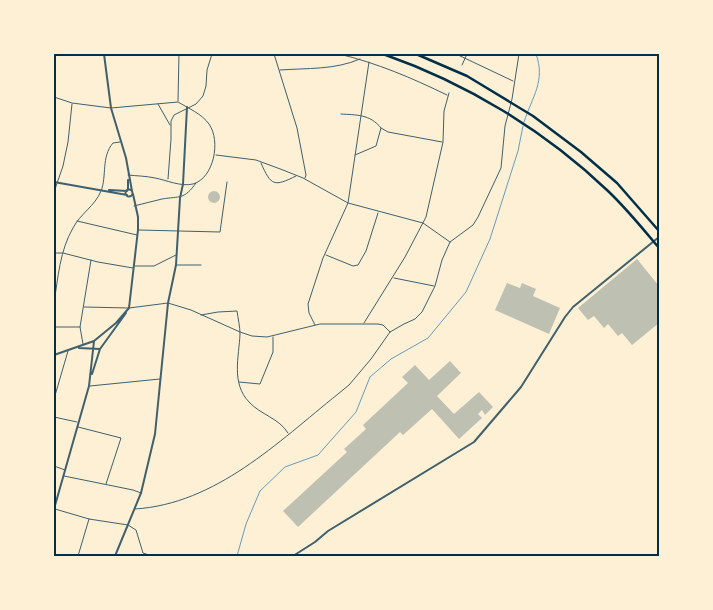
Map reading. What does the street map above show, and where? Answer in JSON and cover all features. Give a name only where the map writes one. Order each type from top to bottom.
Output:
[{"type":"highway","points":[[383,54],[462,86],[526,125],[573,161],[609,192],[659,248]]},
{"type":"highway","points":[[416,54],[467,76],[533,116],[581,152],[617,183],[659,230]]},
{"type":"street","points":[[104,54],[111,108],[126,158],[134,206]]},
{"type":"street","points":[[178,102],[179,54]]},
{"type":"street","points":[[170,125],[174,115],[196,104],[203,96],[207,70],[212,54]]},
{"type":"street","points":[[274,54],[297,128],[306,175],[304,179]]},
{"type":"street","points":[[339,54],[360,59],[410,77],[448,94],[444,111],[443,142],[429,207],[423,223],[364,323]]},
{"type":"street","points":[[456,54],[490,68],[514,81]]},
{"type":"street","points":[[462,65],[467,54]]},
{"type":"street","points":[[135,509],[161,506],[200,492],[232,476],[289,434],[349,385],[390,332],[415,319],[422,312],[435,286],[442,260],[450,242],[473,226],[500,168],[518,54]]},
{"type":"street","points":[[280,70],[322,68],[360,59]]},
{"type":"street","points":[[316,325],[311,320],[308,309],[325,254],[348,204],[369,62]]},
{"type":"street","points":[[54,97],[72,103],[111,108],[178,102],[209,123],[212,129],[215,155],[208,171],[190,192],[180,198],[163,199],[134,206]]},
{"type":"street","points":[[54,192],[55,182],[63,166],[68,142],[72,103]]},
{"type":"street","points":[[158,104],[170,125],[171,139],[168,180]]},
{"type":"street","points":[[116,556],[141,493],[155,434],[168,303],[177,255],[187,107]]},
{"type":"street","points":[[341,114],[360,115],[376,122],[388,132],[443,142]]},
{"type":"street","points":[[354,155],[376,146],[381,128]]},
{"type":"street","points":[[54,303],[67,240],[77,221],[95,202],[102,190],[106,154],[113,143],[121,142]]},
{"type":"street","points":[[215,155],[246,158],[261,162],[304,179],[348,204],[423,223],[450,242]]},
{"type":"street","points":[[261,162],[273,183],[282,182],[297,176]]},
{"type":"street","points":[[128,175],[168,180],[183,184],[198,182]]},
{"type":"street","points":[[128,175],[128,196],[138,217],[129,308],[100,349],[54,508],[89,519],[128,526],[136,530],[143,553],[152,556]]},
{"type":"street","points":[[55,182],[128,196],[132,193]]},
{"type":"street","points":[[138,230],[220,232],[227,182]]},
{"type":"street","points":[[102,190],[132,193]]},
{"type":"street","points":[[325,254],[353,266],[358,265],[366,251],[378,212]]},
{"type":"street","points":[[77,221],[137,236]]},
{"type":"street","points":[[292,556],[315,542],[328,531],[474,442],[521,387],[573,307],[659,237]]},
{"type":"street","points":[[54,253],[63,253],[134,267],[154,266],[177,255]]},
{"type":"street","points":[[84,345],[80,327],[91,260]]},
{"type":"street","points":[[176,265],[201,265]]},
{"type":"street","points":[[392,278],[435,286]]},
{"type":"street","points":[[84,307],[129,308],[168,303],[252,336],[273,336],[316,325],[364,323],[383,325],[390,332]]},
{"type":"street","points":[[54,355],[94,342],[116,324],[129,308]]},
{"type":"street","points":[[201,315],[236,311],[240,332],[237,360],[238,382],[248,401],[262,412],[280,422],[289,434]]},
{"type":"street","points":[[54,327],[80,327]]},
{"type":"street","points":[[238,382],[260,384],[273,352],[273,336]]},
{"type":"street","points":[[97,339],[103,340],[103,345]]},
{"type":"street","points":[[89,386],[94,342]]},
{"type":"street","points":[[70,350],[87,347],[100,349]]},
{"type":"street","points":[[54,399],[70,350]]},
{"type":"street","points":[[89,386],[160,379]]},
{"type":"street","points":[[54,417],[79,422]]},
{"type":"street","points":[[78,427],[121,438],[106,484]]},
{"type":"street","points":[[54,466],[65,470]]},
{"type":"street","points":[[64,475],[141,493]]},
{"type":"street","points":[[78,556],[89,519]]},
{"type":"building","points":[[212,191],[216,191],[220,197],[216,203],[212,203],[208,199],[208,195]]},
{"type":"building","points":[[637,259],[659,286],[659,323],[632,345],[622,333],[618,336],[608,324],[604,328],[594,316],[588,320],[578,308]]},
{"type":"building","points":[[507,283],[520,288],[522,283],[536,289],[533,296],[560,308],[549,334],[495,310]]},
{"type":"building","points":[[450,361],[461,373],[437,396],[454,414],[479,392],[493,407],[485,415],[482,410],[478,414],[482,418],[459,439],[432,409],[403,435],[400,432],[298,527],[283,511],[347,452],[344,449],[366,429],[363,425],[408,383],[402,377],[415,365],[429,380]]},
{"type":"waterway","points":[[524,122],[539,81],[539,64],[536,54]]},
{"type":"waterway","points":[[237,556],[246,524],[260,491],[285,467],[318,455],[356,412],[370,377],[391,359],[428,338],[466,292],[490,239],[518,151],[523,126]]}]
